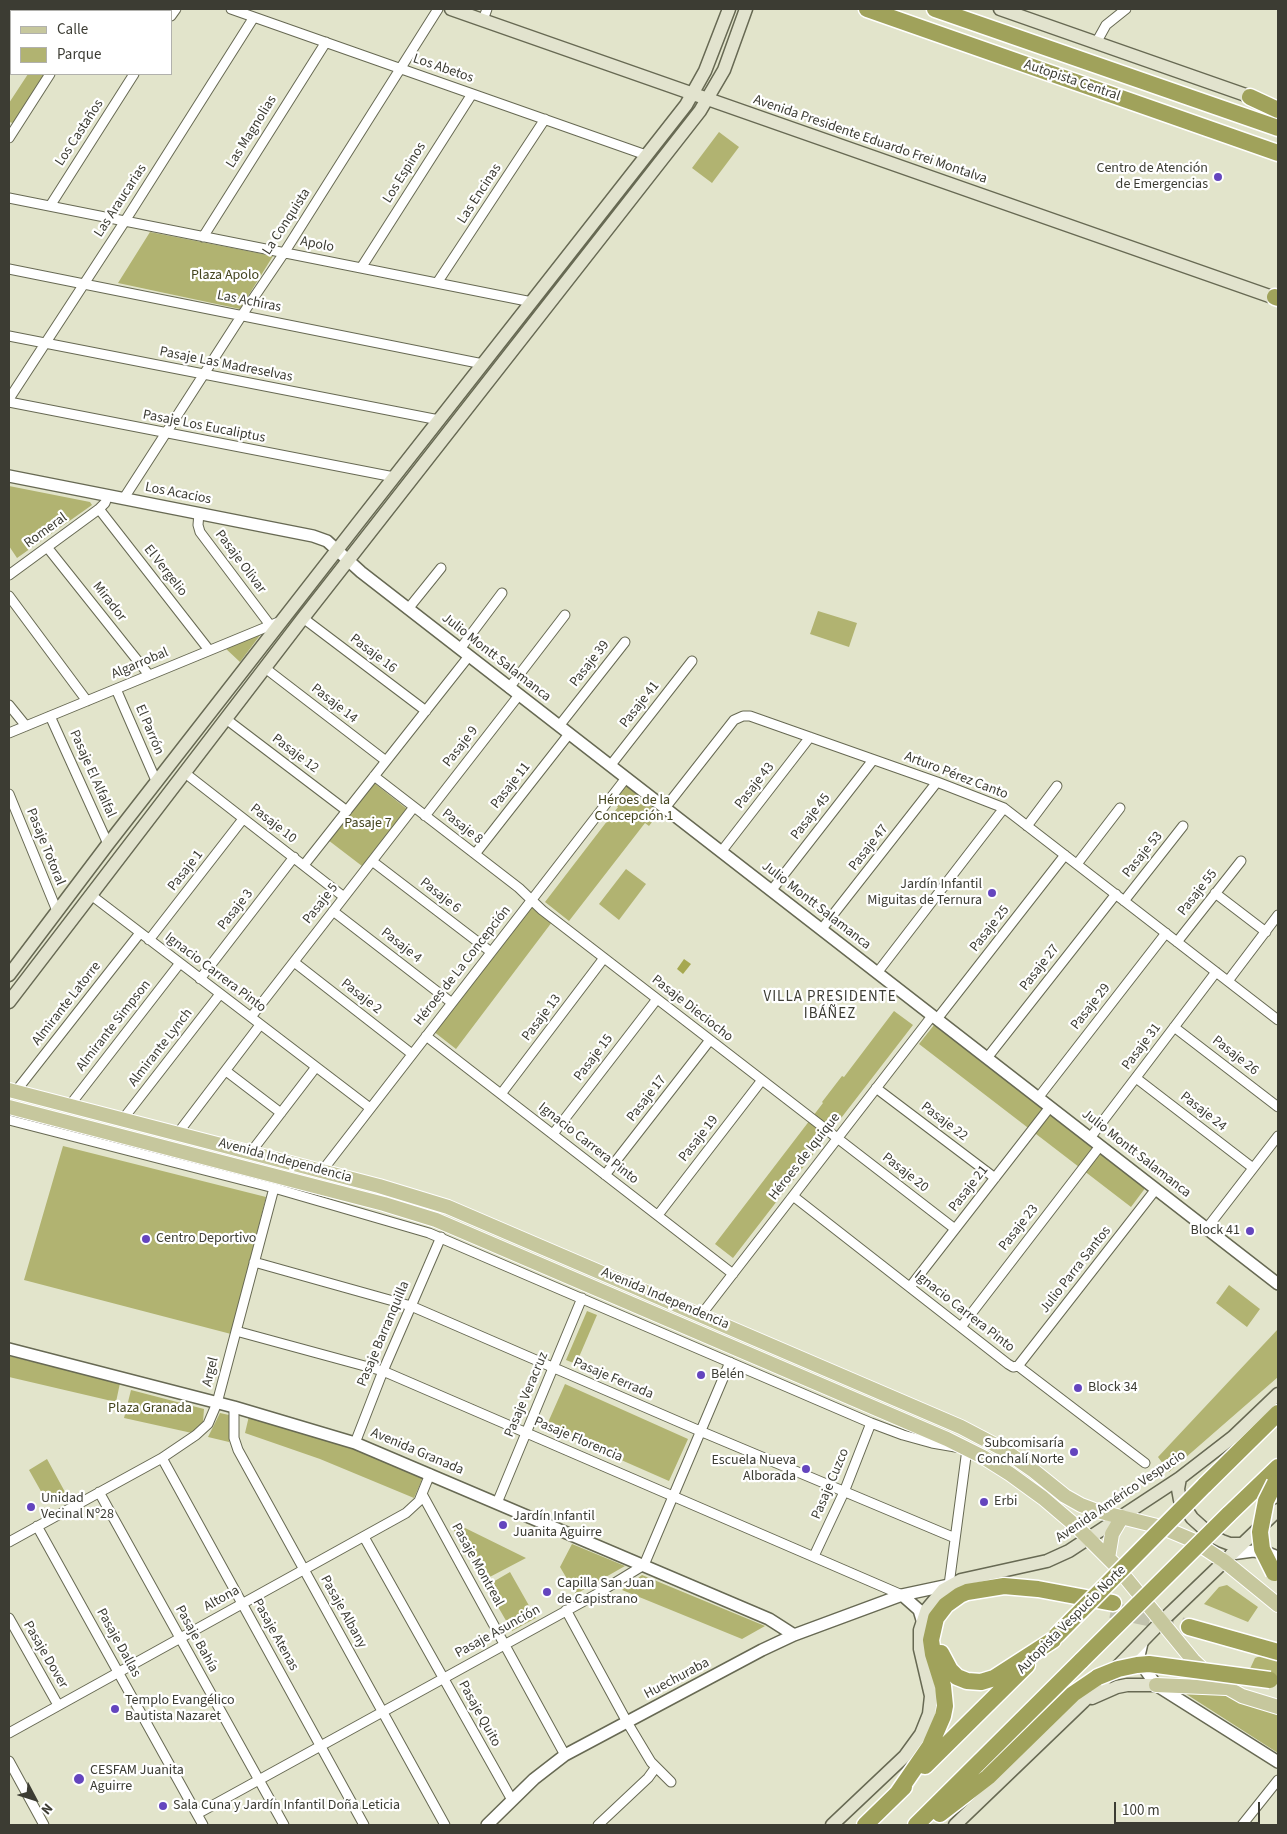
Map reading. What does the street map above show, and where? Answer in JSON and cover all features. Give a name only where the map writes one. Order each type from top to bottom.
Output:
[{"type":"highway","name":"Autopista Central","points":[[867,9],[1278,153]]},
{"type":"highway","name":"Autopista Central","points":[[935,9],[1278,128]]},
{"type":"highway","points":[[1250,97],[1278,108]]},
{"type":"highway","name":"Autopista Vespucio Norte","points":[[865,1825],[1055,1638],[1278,1413]]},
{"type":"highway","points":[[916,1825],[1228,1515],[1277,1476]]},
{"type":"highway","points":[[1277,1476],[1266,1501],[1260,1532],[1262,1549],[1277,1570]]},
{"type":"highway","points":[[897,1794],[930,1746],[943,1716],[945,1706],[943,1686],[933,1654],[931,1640],[936,1618],[946,1604],[967,1592],[1004,1586],[1033,1588],[1112,1607],[1025,1595],[984,1597],[960,1606],[950,1614],[942,1626],[939,1640],[942,1655],[950,1670],[962,1680],[974,1682],[994,1678],[1055,1638]]},
{"type":"highway","points":[[1278,1642],[1190,1623],[1278,1652]]},
{"type":"highway","points":[[924,1825],[988,1777],[1073,1694],[1098,1677],[1118,1669],[1149,1664],[1274,1681]]},
{"type":"main road","name":"Avenida Presidente Eduardo Frei Montalva","points":[[451,9],[485,14],[693,94],[1277,298]]},
{"type":"main road","points":[[9,975],[157,782],[276,622],[337,550],[693,94],[716,45],[729,9]]},
{"type":"main road","points":[[9,1002],[265,668],[660,164],[708,99],[724,70],[746,9]]},
{"type":"main road","points":[[1000,9],[1250,97]]},
{"type":"main road","points":[[565,260],[577,269]]},
{"type":"main road","name":"Avenida Independencia","points":[[12,1091],[251,1152],[448,1206],[961,1427],[1012,1456],[1074,1501],[1097,1511],[1171,1530],[1228,1558],[1278,1605]]},
{"type":"main road","name":"Avenida Independencia","points":[[9,1107],[384,1204],[436,1220],[967,1449],[997,1465],[1027,1485],[1089,1538],[1194,1660],[1214,1680],[1256,1702],[1278,1707]]},
{"type":"main road","name":"Avenida Américo Vespucio","points":[[832,1825],[905,1756],[921,1734],[926,1723],[931,1696],[920,1649],[920,1630],[922,1620],[932,1601],[949,1585],[961,1580],[1023,1567],[1053,1559],[1070,1551],[1180,1478],[1234,1437],[1278,1394]]},
{"type":"main road","points":[[1180,1478],[1178,1489],[1180,1500],[1192,1518],[1217,1538],[1230,1544],[1242,1544]]},
{"type":"main road","points":[[955,1825],[1083,1702],[1162,1621],[1278,1510]]},
{"type":"main road","points":[[1108,1558],[1110,1540],[1122,1517]]},
{"type":"main road","points":[[1083,1702],[1117,1687],[1135,1684],[1227,1688]]},
{"type":"street","name":"Los Abetos","points":[[231,9],[646,155]]},
{"type":"street","name":"La Conquista","points":[[124,498],[284,253],[438,9]]},
{"type":"street","points":[[1096,43],[1106,25],[1126,9]]},
{"type":"street","name":"Las Araucarias","points":[[9,401],[254,17]]},
{"type":"street","name":"Las Magnolias","points":[[203,237],[326,42]]},
{"type":"street","points":[[9,138],[12,128],[49,75]]},
{"type":"street","name":"Los Castaños","points":[[50,206],[133,75]]},
{"type":"street","name":"Los Espinos","points":[[362,268],[472,94]]},
{"type":"street","name":"Las Encinas","points":[[437,283],[545,119]]},
{"type":"street","name":"Apolo","points":[[9,198],[532,302]]},
{"type":"street","name":"Las Achiras","points":[[9,269],[483,364]]},
{"type":"street","name":"Pasaje Las Madreselvas","points":[[9,336],[439,420]]},
{"type":"street","name":"Pasaje Los Eucaliptus","points":[[9,401],[166,434],[394,477]]},
{"type":"street","name":"Los Acacios","points":[[9,476],[321,538],[337,550]]},
{"type":"street","points":[[100,509],[108,495]]},
{"type":"street","name":"Romeral","points":[[9,575],[100,509]]},
{"type":"street","name":"El Vergelio","points":[[100,509],[209,650]]},
{"type":"street","name":"Pasaje Olivar","points":[[199,513],[198,525],[200,532],[276,622]]},
{"type":"street","name":"Mirador","points":[[47,547],[149,675]]},
{"type":"street","name":"Julio Montt Salamanca","points":[[337,550],[348,562],[412,605],[464,652],[1278,1284]]},
{"type":"street","points":[[412,605],[441,568]]},
{"type":"street","points":[[304,866],[426,711],[502,594]]},
{"type":"street","points":[[9,596],[87,701]]},
{"type":"street","name":"Pasaje 9","points":[[425,816],[514,691],[565,615]]},
{"type":"street","name":"Pasaje 16","points":[[304,618],[426,711]]},
{"type":"street","name":"Algarrobal","points":[[9,733],[276,622]]},
{"type":"street","name":"Pasaje 39","points":[[559,726],[624,642]]},
{"type":"street","name":"Pasaje 41","points":[[610,766],[692,662]]},
{"type":"street","name":"Pasaje 14","points":[[265,668],[386,761]]},
{"type":"street","name":"El Parrón","points":[[116,688],[157,782]]},
{"type":"street","points":[[9,705],[26,726]]},
{"type":"street","name":"Pasaje El Alfalfal","points":[[50,716],[108,844]]},
{"type":"street","name":"Arturo Pérez Canto","points":[[665,808],[736,718],[750,716],[937,782],[1004,808],[1278,1020]]},
{"type":"street","name":"Pasaje 12","points":[[226,719],[347,811]]},
{"type":"street","name":"Pasaje 11","points":[[475,854],[569,734]]},
{"type":"street","name":"Pasaje 43","points":[[721,852],[810,737]]},
{"type":"street","name":"Pasaje 45","points":[[771,891],[873,760]]},
{"type":"street","name":"Pasaje 10","points":[[184,773],[344,896]]},
{"type":"street","name":"Pasaje 8","points":[[374,776],[531,900]]},
{"type":"street","name":"Héroes de La Concepción","points":[[322,1171],[626,778]]},
{"type":"street","name":"Pasaje 47","points":[[821,930],[937,782]]},
{"type":"street","points":[[1027,826],[1058,786]]},
{"type":"street","name":"Pasaje Totoral","points":[[9,794],[57,911]]},
{"type":"street","name":"Pasaje 5","points":[[250,1017],[414,807]]},
{"type":"street","points":[[876,973],[1004,808]]},
{"type":"street","points":[[1077,864],[1120,808]]},
{"type":"street","name":"Pasaje 1","points":[[149,940],[244,819]]},
{"type":"street","name":"Pasaje 53","points":[[1124,901],[1183,826]]},
{"type":"street","name":"Pasaje 25","points":[[934,1018],[1065,855]]},
{"type":"street","name":"Pasaje 3","points":[[200,979],[294,857]]},
{"type":"street","name":"Pasaje 55","points":[[1177,942],[1240,860]]},
{"type":"street","name":"Pasaje 6","points":[[372,861],[491,952]]},
{"type":"street","points":[[1215,893],[1266,932]]},
{"type":"street","name":"Pasaje 27","points":[[987,1058],[1116,894]]},
{"type":"street","name":"Ignacio Carrera Pinto","points":[[91,895],[370,1108]]},
{"type":"street","name":"Pasaje Dieciocho","points":[[531,900],[837,1138]]},
{"type":"street","name":"Pasaje 4","points":[[333,911],[452,1003]]},
{"type":"street","points":[[1228,981],[1278,915]]},
{"type":"street","name":"Almirante Latorre","points":[[12,1091],[140,933]]},
{"type":"street","name":"Pasaje 29","points":[[1038,1098],[1166,933]]},
{"type":"street","name":"Pasaje 13","points":[[501,1094],[604,958]]},
{"type":"street","name":"Pasaje 2","points":[[294,962],[412,1054]]},
{"type":"street","name":"Almirante Simpson","points":[[70,1105],[180,963]]},
{"type":"street","name":"Pasaje 31","points":[[1090,1138],[1216,972]]},
{"type":"street","name":"Almirante Lynch","points":[[123,1119],[220,994]]},
{"type":"street","name":"Pasaje 15","points":[[553,1134],[657,999]]},
{"type":"street","name":"Héroes de Iquique","points":[[701,1315],[876,1088],[934,1018]]},
{"type":"street","points":[[178,1133],[260,1025]]},
{"type":"street","name":"Pasaje 26","points":[[1174,1027],[1278,1107]]},
{"type":"street","name":"Ignacio Carrera Pinto","points":[[426,1036],[733,1274]]},
{"type":"street","name":"Pasaje 17","points":[[605,1175],[710,1040]]},
{"type":"street","points":[[251,1152],[316,1067]]},
{"type":"street","points":[[226,1071],[281,1113]]},
{"type":"street","name":"Pasaje 24","points":[[1136,1078],[1253,1168]]},
{"type":"street","name":"Pasaje 19","points":[[658,1215],[762,1080]]},
{"type":"street","name":"Pasaje 22","points":[[876,1088],[995,1178]]},
{"type":"street","name":"Pasaje 21","points":[[910,1288],[1050,1107]]},
{"type":"street","name":"Avenida Independencia","points":[[9,1120],[274,1188],[441,1237],[871,1423],[932,1443],[967,1449]]},
{"type":"street","points":[[1207,1228],[1278,1136]]},
{"type":"street","name":"Pasaje 20","points":[[837,1138],[955,1229]]},
{"type":"street","name":"Pasaje 23","points":[[961,1327],[1100,1146]]},
{"type":"street","name":"Argel","points":[[9,1542],[162,1458],[203,1430],[208,1424],[217,1403],[274,1188]]},
{"type":"street","name":"Julio Parra Santos","points":[[1018,1366],[1156,1189]]},
{"type":"street","name":"Ignacio Carrera Pinto","points":[[793,1196],[1008,1364],[1013,1367],[1018,1366],[1145,1463]]},
{"type":"street","name":"Pasaje Barranquilla","points":[[355,1443],[383,1370],[441,1237]]},
{"type":"street","name":"Pasaje Ferrada","points":[[254,1262],[411,1306],[700,1431],[955,1538]]},
{"type":"street","name":"Pasaje Veracruz","points":[[497,1503],[582,1298]]},
{"type":"street","name":"Pasaje Florencia","points":[[236,1331],[383,1370],[902,1595]]},
{"type":"street","name":"Avenida Granada","points":[[9,1349],[234,1407],[355,1443],[769,1619],[794,1635]]},
{"type":"street","points":[[644,1565],[730,1362]]},
{"type":"street","name":"Pasaje Albany","points":[[234,1407],[234,1438],[238,1450],[445,1825]]},
{"type":"street","name":"Pasaje Cuzco","points":[[814,1556],[844,1492],[871,1423]]},
{"type":"street","points":[[949,1585],[967,1449]]},
{"type":"street","name":"Pasaje Atenas","points":[[162,1458],[364,1825]]},
{"type":"street","name":"Altona","points":[[9,1732],[406,1513],[415,1506],[430,1474]]},
{"type":"street","name":"Pasaje Bahía","points":[[99,1492],[284,1825]]},
{"type":"street","name":"Pasaje Montreal","points":[[422,1494],[565,1755]]},
{"type":"street","name":"Pasaje Dallas","points":[[37,1526],[203,1825]]},
{"type":"street","name":"Pasaje Quito","points":[[364,1537],[512,1800]]},
{"type":"street","points":[[1228,1558],[1253,1551],[1268,1553],[1277,1570]]},
{"type":"street","name":"Pasaje Asunción","points":[[197,1814],[644,1565]]},
{"type":"street","name":"Huechuraba","points":[[487,1825],[534,1779],[565,1755],[762,1650],[794,1635],[902,1595],[949,1585]]},
{"type":"street","points":[[902,1595],[919,1610],[922,1620]]},
{"type":"street","points":[[566,1610],[627,1722],[656,1767],[671,1782]]},
{"type":"street","name":"Pasaje Dover","points":[[9,1618],[58,1705]]},
{"type":"street","points":[[1142,1643],[1139,1656],[1142,1665],[1156,1685],[1278,1762]]},
{"type":"street","points":[[9,1761],[44,1825]]},
{"type":"street","points":[[598,1825],[648,1778],[656,1767]]},
{"type":"street","points":[[1242,1825],[1278,1780]]},
{"type":"green space","points":[[27,75],[44,75],[13,123],[9,122],[9,103]]},
{"type":"green space","points":[[719,132],[739,147],[712,183],[692,168]]},
{"type":"green space","name":"Plaza Apolo","points":[[150,232],[273,256],[240,309],[118,283]]},
{"type":"green space","points":[[9,486],[90,502],[92,505],[17,558],[9,546]]},
{"type":"green space","points":[[818,611],[857,623],[849,647],[810,634]]},
{"type":"green space","points":[[264,630],[240,662],[224,647]]},
{"type":"green space","name":"Pasaje 7","points":[[373,782],[407,809],[362,866],[328,840]]},
{"type":"green space","name":"Héroes de la Concepción 1","points":[[625,785],[631,786],[658,808],[658,814],[649,826],[645,823],[569,921],[545,902],[618,807],[611,802]]},
{"type":"green space","points":[[626,869],[646,884],[619,920],[599,904]]},
{"type":"green space","points":[[529,905],[552,922],[456,1049],[433,1031]]},
{"type":"green space","points":[[894,1011],[913,1025],[733,1258],[715,1244],[822,1102],[842,1076],[844,1077]]},
{"type":"green space","points":[[934,1025],[1146,1187],[1131,1207],[919,1044]]},
{"type":"green space","name":"Centro Deportivo","points":[[63,1146],[266,1197],[231,1334],[24,1280]]},
{"type":"green space","points":[[1229,1285],[1260,1309],[1247,1327],[1216,1303]]},
{"type":"green space","points":[[587,1311],[597,1315],[576,1364],[566,1360]]},
{"type":"green space","points":[[1278,1329],[1278,1377],[1169,1472],[1158,1457]]},
{"type":"green space","points":[[9,1356],[120,1383],[116,1402],[9,1377]]},
{"type":"green space","points":[[565,1384],[688,1439],[669,1481],[546,1427]]},
{"type":"green space","name":"Plaza Granada","points":[[131,1390],[204,1409],[203,1422],[192,1433],[124,1418]]},
{"type":"green space","points":[[220,1413],[229,1415],[229,1442],[208,1437]]},
{"type":"green space","points":[[249,1416],[352,1447],[424,1475],[414,1498],[320,1459],[245,1433]]},
{"type":"green space","points":[[47,1459],[65,1492],[47,1502],[29,1470]]},
{"type":"green space","points":[[457,1524],[526,1558],[484,1580],[452,1527]]},
{"type":"green space","points":[[572,1544],[625,1566],[576,1594],[560,1567]]},
{"type":"green space","points":[[510,1572],[536,1618],[512,1631],[486,1586]]},
{"type":"green space","points":[[642,1575],[765,1626],[742,1639],[622,1590]]},
{"type":"green space","points":[[1227,1585],[1258,1607],[1248,1622],[1204,1604],[1219,1587]]},
{"type":"green space","points":[[1263,1655],[1278,1660],[1278,1679],[1248,1673],[1255,1658]]},
{"type":"green space","points":[[1183,1692],[1226,1694],[1255,1707],[1278,1714],[1278,1753]]},
{"type":"shaded area","points":[[684,959],[691,964],[683,974],[677,969]]},
{"type":"tunnel","points":[[1111,1610],[1189,1627]]},
{"type":"place","name":"Centro de Atención de Emergencias","points":[[1218,177]]},
{"type":"place","name":"Jardín Infantil Miguitas de Ternura","points":[[992,893]]},
{"type":"place","name":"Block 41","points":[[1250,1231]]},
{"type":"place","name":"Centro Deportivo","points":[[146,1239]]},
{"type":"place","name":"Belén","points":[[701,1375]]},
{"type":"place","name":"Block 34","points":[[1078,1388]]},
{"type":"place","name":"Subcomisaría Conchalí Norte","points":[[1074,1452]]},
{"type":"place","name":"Escuela Nueva Alborada","points":[[806,1469]]},
{"type":"place","name":"Erbi","points":[[984,1502]]},
{"type":"place","name":"Unidad Vecinal Nº28","points":[[31,1507]]},
{"type":"place","name":"Jardín Infantil Juanita Aguirre","points":[[503,1525]]},
{"type":"place","name":"Capilla San Juan de Capistrano","points":[[547,1592]]},
{"type":"place","name":"Templo Evangélico Bautista Nazaret","points":[[115,1709]]},
{"type":"place","name":"CESFAM Juanita Aguirre","points":[[79,1779]]},
{"type":"place","name":"Sala Cuna y Jardín Infantil Doña Leticia","points":[[163,1806]]},
{"type":"district","name":"VILLA PRESIDENTE IBÁÑEZ","points":[[830,1006]]}]
